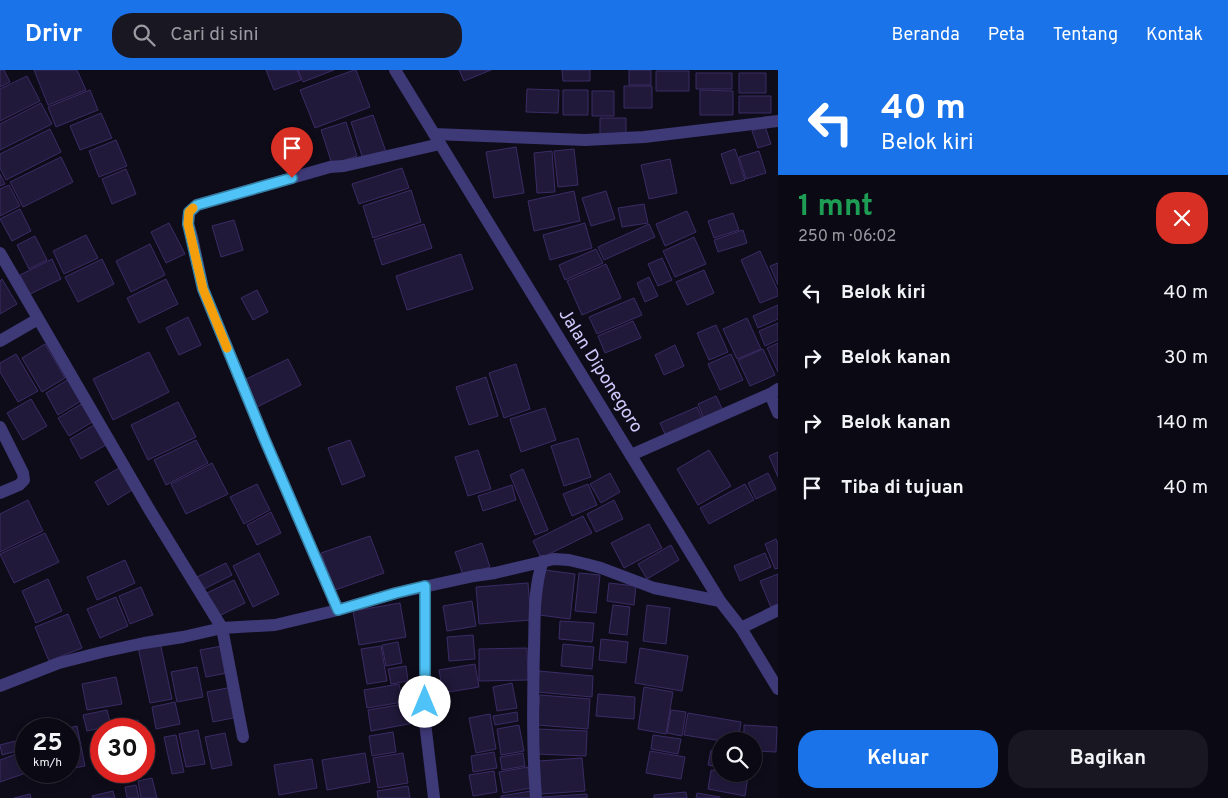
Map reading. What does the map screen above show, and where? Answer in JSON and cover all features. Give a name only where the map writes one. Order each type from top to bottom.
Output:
[{"type":"street","name":"Jalan Diponegoro","points":[[394,70],[720,601],[741,628],[778,689]]},
{"type":"street","points":[[338,610],[264,438],[203,289],[188,224],[189,212],[197,205],[437,139],[585,140],[644,137],[778,121]]},
{"type":"street","points":[[0,253],[144,500],[222,628],[243,737]]},
{"type":"street","points":[[0,341],[38,319]]},
{"type":"street","points":[[631,454],[774,392],[778,413]]},
{"type":"street","points":[[0,426],[23,473],[24,480],[20,484],[0,493]]},
{"type":"street","points":[[0,686],[58,663],[93,654],[222,628],[275,625],[425,586],[495,573],[554,559],[568,560],[601,568],[654,588],[720,601]]},
{"type":"street","points":[[536,798],[533,758],[534,632],[536,589],[542,561]]},
{"type":"street","points":[[425,586],[426,722],[434,798]]},
{"type":"street","points":[[741,628],[778,610]]},
{"type":"building","points":[[0,70],[4,70],[10,82],[0,87]]},
{"type":"building","points":[[34,70],[77,70],[86,90],[48,105]]},
{"type":"building","points":[[266,70],[297,70],[301,80],[274,90]]},
{"type":"building","points":[[298,70],[334,70],[303,82]]},
{"type":"building","points":[[356,70],[370,107],[315,128],[300,90]]},
{"type":"building","points":[[459,70],[491,70],[464,81]]},
{"type":"building","points":[[562,70],[590,70],[590,81],[563,81]]},
{"type":"building","points":[[629,70],[651,70],[651,85],[629,85]]},
{"type":"building","points":[[656,71],[689,71],[689,91],[656,91]]},
{"type":"building","points":[[696,73],[732,73],[732,89],[696,89]]},
{"type":"building","points":[[739,73],[766,73],[766,93],[739,93]]},
{"type":"building","points":[[27,76],[40,101],[0,121],[0,89]]},
{"type":"building","points":[[624,86],[652,86],[652,108],[624,108]]},
{"type":"building","points":[[527,89],[559,90],[558,113],[526,112]]},
{"type":"building","points":[[90,90],[98,110],[56,127],[48,107]]},
{"type":"building","points":[[563,90],[588,90],[588,115],[563,115]]},
{"type":"building","points":[[700,90],[733,91],[733,115],[700,115]]},
{"type":"building","points":[[592,91],[614,91],[614,116],[592,116]]},
{"type":"building","points":[[739,96],[771,96],[771,113],[739,113]]},
{"type":"building","points":[[41,103],[52,124],[0,150],[0,124]]},
{"type":"building","points":[[101,113],[112,138],[80,150],[70,126]]},
{"type":"building","points":[[373,115],[386,152],[363,159],[351,122]]},
{"type":"building","points":[[600,118],[626,118],[626,136],[600,136]]},
{"type":"building","points":[[346,122],[357,156],[332,164],[321,130]]},
{"type":"building","points":[[765,126],[771,144],[758,148],[752,131]]},
{"type":"building","points":[[50,129],[61,152],[6,180],[0,168],[0,154]]},
{"type":"building","points":[[116,140],[127,166],[99,177],[89,151]]},
{"type":"building","points":[[516,147],[524,193],[494,198],[486,152]]},
{"type":"building","points":[[574,149],[578,185],[558,187],[554,151]]},
{"type":"building","points":[[735,149],[745,180],[731,184],[721,154]]},
{"type":"building","points":[[552,151],[555,192],[537,193],[534,153]]},
{"type":"building","points":[[759,151],[766,173],[746,179],[739,157]]},
{"type":"building","points":[[61,157],[73,182],[23,207],[10,182]]},
{"type":"building","points":[[670,159],[677,193],[649,199],[641,165]]},
{"type":"building","points":[[402,168],[409,188],[359,204],[352,184]]},
{"type":"building","points":[[126,169],[136,194],[112,204],[102,179]]},
{"type":"building","points":[[0,174],[5,184],[0,186]]},
{"type":"building","points":[[9,185],[20,206],[0,216],[0,189]]},
{"type":"building","points":[[411,190],[421,222],[373,238],[363,206]]},
{"type":"building","points":[[574,191],[580,221],[534,231],[528,201]]},
{"type":"building","points":[[606,191],[615,219],[591,226],[582,198]]},
{"type":"building","points":[[644,204],[648,223],[622,227],[618,208]]},
{"type":"building","points":[[20,209],[31,231],[12,241],[0,219]]},
{"type":"building","points":[[687,211],[696,232],[665,246],[656,224]]},
{"type":"building","points":[[733,213],[739,230],[714,238],[708,221]]},
{"type":"building","points":[[234,220],[243,250],[221,257],[212,226]]},
{"type":"building","points":[[169,223],[185,254],[166,263],[151,232]]},
{"type":"building","points":[[585,223],[592,248],[550,260],[543,235]]},
{"type":"building","points":[[424,224],[432,248],[382,265],[374,240]]},
{"type":"building","points":[[649,224],[655,237],[604,260],[598,247]]},
{"type":"building","points":[[743,230],[747,243],[718,252],[714,240]]},
{"type":"building","points":[[86,235],[98,258],[64,274],[53,251]]},
{"type":"building","points":[[35,236],[47,260],[29,269],[17,245]]},
{"type":"building","points":[[694,237],[706,264],[675,277],[663,251]]},
{"type":"building","points":[[150,244],[165,275],[131,292],[116,261]]},
{"type":"building","points":[[596,249],[603,263],[565,280],[559,265]]},
{"type":"building","points":[[760,251],[778,291],[778,296],[760,303],[741,260]]},
{"type":"building","points":[[461,254],[473,289],[407,310],[396,276]]},
{"type":"building","points":[[662,258],[672,280],[658,286],[648,264]]},
{"type":"building","points":[[52,259],[61,279],[30,294],[20,275]]},
{"type":"building","points":[[102,259],[114,284],[78,302],[65,277]]},
{"type":"building","points":[[778,263],[778,285],[770,266]]},
{"type":"building","points":[[606,264],[621,298],[582,315],[567,281]]},
{"type":"building","points":[[704,270],[714,293],[687,305],[676,282]]},
{"type":"building","points":[[649,277],[658,296],[645,302],[637,283]]},
{"type":"building","points":[[2,279],[17,304],[0,314],[0,281]]},
{"type":"building","points":[[166,279],[178,304],[139,323],[127,298]]},
{"type":"building","points":[[257,290],[268,312],[253,320],[241,298]]},
{"type":"building","points":[[634,298],[642,315],[597,334],[589,317]]},
{"type":"building","points":[[778,305],[778,319],[758,328],[753,316]]},
{"type":"building","points":[[188,317],[201,345],[179,355],[166,328]]},
{"type":"building","points":[[747,318],[761,349],[737,359],[723,329]]},
{"type":"building","points":[[633,321],[641,338],[605,353],[598,336]]},
{"type":"building","points":[[778,323],[778,340],[765,346],[759,331]]},
{"type":"building","points":[[716,325],[728,352],[709,360],[697,333]]},
{"type":"building","points":[[778,343],[778,372],[767,348]]},
{"type":"building","points":[[45,344],[65,378],[42,392],[22,358]]},
{"type":"building","points":[[675,345],[684,366],[664,375],[655,355]]},
{"type":"building","points":[[763,349],[775,375],[750,386],[738,360]]},
{"type":"building","points":[[149,352],[169,392],[113,420],[93,379]]},
{"type":"building","points":[[16,354],[38,391],[18,402],[0,372],[0,363]]},
{"type":"building","points":[[731,354],[743,380],[720,390],[708,364]]},
{"type":"building","points":[[288,359],[301,385],[255,408],[242,381]]},
{"type":"building","points":[[516,364],[530,409],[504,418],[489,373]]},
{"type":"building","points":[[486,377],[498,416],[469,425],[456,387]]},
{"type":"building","points":[[69,379],[81,401],[58,415],[46,393]]},
{"type":"building","points":[[716,396],[726,417],[707,426],[698,404]]},
{"type":"building","points":[[31,399],[47,426],[23,440],[7,413]]},
{"type":"building","points":[[178,402],[196,437],[148,460],[131,425]]},
{"type":"building","points":[[83,403],[94,421],[69,436],[58,418]]},
{"type":"building","points":[[697,407],[706,427],[669,443],[660,423]]},
{"type":"building","points":[[545,408],[556,440],[521,452],[510,419]]},
{"type":"building","points":[[94,425],[106,445],[81,459],[70,439]]},
{"type":"building","points":[[578,438],[591,477],[564,486],[551,446]]},
{"type":"building","points":[[196,440],[208,463],[166,485],[154,460]]},
{"type":"building","points":[[350,440],[365,476],[342,485],[328,448]]},
{"type":"building","points":[[478,450],[491,489],[468,496],[455,457]]},
{"type":"building","points":[[709,450],[731,486],[698,505],[677,469]]},
{"type":"building","points":[[778,452],[778,477],[769,456]]},
{"type":"building","points":[[212,463],[228,494],[186,514],[171,484]]},
{"type":"building","points":[[119,468],[132,490],[108,505],[95,482]]},
{"type":"building","points":[[523,469],[548,530],[535,535],[510,475]]},
{"type":"building","points":[[610,473],[620,492],[601,503],[590,484]]},
{"type":"building","points":[[768,473],[776,489],[756,499],[748,483]]},
{"type":"building","points":[[257,484],[270,510],[244,524],[230,497]]},
{"type":"building","points":[[588,484],[597,505],[572,516],[563,494]]},
{"type":"building","points":[[745,484],[754,500],[709,524],[700,508]]},
{"type":"building","points":[[512,485],[516,500],[483,511],[478,496]]},
{"type":"building","points":[[28,500],[43,531],[0,552],[0,514]]},
{"type":"building","points":[[614,500],[623,519],[596,532],[587,514]]},
{"type":"building","points":[[271,512],[281,533],[257,545],[247,525]]},
{"type":"building","points":[[583,516],[592,533],[541,558],[533,541]]},
{"type":"building","points":[[649,524],[662,548],[624,568],[611,543]]},
{"type":"building","points":[[45,533],[59,562],[14,583],[0,554]]},
{"type":"building","points":[[370,536],[384,573],[335,590],[321,553]]},
{"type":"building","points":[[776,539],[778,544],[778,568],[775,569],[765,544]]},
{"type":"building","points":[[482,543],[490,567],[463,575],[455,552]]},
{"type":"building","points":[[671,545],[679,560],[647,579],[638,564]]},
{"type":"building","points":[[259,553],[279,594],[253,607],[233,566]]},
{"type":"building","points":[[765,553],[771,567],[740,581],[734,566]]},
{"type":"building","points":[[125,560],[135,583],[97,600],[87,577]]},
{"type":"building","points":[[226,563],[232,575],[204,589],[197,577]]},
{"type":"building","points":[[545,570],[575,574],[570,619],[539,615]]},
{"type":"building","points":[[579,573],[600,575],[596,613],[575,611]]},
{"type":"building","points":[[778,574],[778,607],[772,610],[760,581]]},
{"type":"building","points":[[48,579],[62,611],[36,623],[22,591]]},
{"type":"building","points":[[234,580],[245,603],[217,617],[205,594]]},
{"type":"building","points":[[528,583],[531,620],[479,624],[476,587]]},
{"type":"building","points":[[609,583],[636,586],[634,605],[607,601]]},
{"type":"building","points":[[141,587],[153,615],[130,624],[119,596]]},
{"type":"building","points":[[116,597],[128,626],[100,638],[87,609]]},
{"type":"building","points":[[472,601],[476,626],[447,631],[443,606]]},
{"type":"building","points":[[400,603],[406,637],[359,645],[353,611]]},
{"type":"building","points":[[613,605],[630,607],[627,635],[609,633]]},
{"type":"building","points":[[647,605],[670,608],[666,644],[643,641]]},
{"type":"building","points":[[68,614],[82,648],[49,661],[35,627]]},
{"type":"building","points":[[560,621],[594,623],[592,642],[559,639]]},
{"type":"building","points":[[473,635],[475,659],[449,661],[447,637]]},
{"type":"building","points":[[601,639],[628,642],[626,663],[599,660]]},
{"type":"building","points":[[160,642],[172,699],[150,703],[138,647]]},
{"type":"building","points":[[398,642],[402,663],[386,666],[382,645]]},
{"type":"building","points":[[563,644],[594,647],[592,669],[561,666]]},
{"type":"building","points":[[222,646],[227,673],[206,677],[200,650]]},
{"type":"building","points":[[381,646],[387,681],[367,684],[361,649]]},
{"type":"building","points":[[527,648],[528,680],[479,681],[479,649]]},
{"type":"building","points":[[640,648],[688,656],[682,691],[635,683]]},
{"type":"building","points":[[475,664],[479,687],[443,693],[439,670]]},
{"type":"building","points":[[406,666],[408,681],[391,684],[388,669]]},
{"type":"building","points":[[197,667],[203,697],[177,702],[171,672]]},
{"type":"building","points":[[539,671],[593,676],[592,697],[537,692]]},
{"type":"building","points":[[116,677],[122,704],[87,710],[82,684]]},
{"type":"building","points":[[512,683],[517,708],[497,711],[493,687]]},
{"type":"building","points":[[399,684],[403,702],[367,708],[364,690]]},
{"type":"building","points":[[232,687],[238,717],[213,722],[207,692]]},
{"type":"building","points":[[644,687],[673,692],[666,734],[638,729]]},
{"type":"building","points":[[598,694],[635,697],[634,719],[596,716]]},
{"type":"building","points":[[540,695],[590,699],[588,729],[537,725]]},
{"type":"building","points":[[175,702],[180,724],[156,729],[152,707]]},
{"type":"building","points":[[410,703],[414,723],[371,731],[368,710]]},
{"type":"building","points":[[107,710],[109,718],[90,718],[90,730],[87,731],[83,715]]},
{"type":"building","points":[[671,710],[686,712],[682,736],[667,733]]},
{"type":"building","points":[[517,712],[518,721],[495,725],[493,716]]},
{"type":"building","points":[[688,713],[741,722],[739,732],[712,732],[712,739],[684,735]]},
{"type":"building","points":[[490,714],[496,749],[476,753],[469,718]]},
{"type":"building","points":[[519,725],[524,751],[501,755],[497,729]]},
{"type":"building","points":[[744,725],[777,727],[776,752],[762,751],[762,732],[744,732]]},
{"type":"building","points":[[537,729],[587,731],[586,756],[536,754]]},
{"type":"building","points":[[198,730],[205,764],[186,767],[179,734]]},
{"type":"building","points":[[393,732],[396,752],[372,756],[369,736]]},
{"type":"building","points":[[225,733],[232,765],[212,769],[205,737]]},
{"type":"building","points":[[176,735],[184,772],[172,774],[164,737]]},
{"type":"building","points":[[653,735],[681,739],[678,754],[651,749]]},
{"type":"building","points":[[15,741],[15,752],[2,755],[0,745]]},
{"type":"building","points":[[80,741],[85,766],[80,767]]},
{"type":"building","points":[[711,750],[712,750],[712,766],[708,765]]},
{"type":"building","points":[[650,751],[685,757],[681,779],[646,773]]},
{"type":"building","points":[[494,752],[497,768],[473,772],[471,756]]},
{"type":"building","points":[[365,753],[370,782],[327,790],[322,760]]},
{"type":"building","points":[[403,753],[408,783],[378,788],[373,758]]},
{"type":"building","points":[[523,753],[525,766],[502,770],[500,757]]},
{"type":"building","points":[[15,754],[15,777],[0,782],[0,760]]},
{"type":"building","points":[[582,758],[585,791],[541,794],[539,761]]},
{"type":"building","points":[[312,759],[317,788],[279,795],[274,765]]},
{"type":"building","points":[[528,767],[531,788],[503,793],[499,772]]},
{"type":"building","points":[[711,770],[712,782],[747,782],[745,796],[708,789]]},
{"type":"building","points":[[494,771],[497,792],[473,796],[469,775]]},
{"type":"building","points":[[138,783],[153,783],[157,798],[141,798]]},
{"type":"building","points":[[136,785],[139,798],[127,798],[125,787]]},
{"type":"building","points":[[408,786],[410,798],[378,798],[377,791]]},
{"type":"building","points":[[113,791],[115,798],[93,798],[92,796]]},
{"type":"building","points":[[531,791],[533,798],[501,798],[501,796]]},
{"type":"building","points":[[686,792],[687,798],[654,798],[654,795]]},
{"type":"building","points":[[697,793],[720,797],[720,798],[696,798]]},
{"type":"building","points":[[30,794],[31,798],[14,798]]},
{"type":"building","points":[[587,794],[587,798],[542,798],[542,797]]},
{"type":"slow traffic","points":[[193,208],[189,212],[188,224],[203,289],[227,348]]},
{"type":"route","points":[[292,178],[197,205],[189,212],[188,224],[203,289],[264,438],[338,610],[425,586],[425,702]]}]
